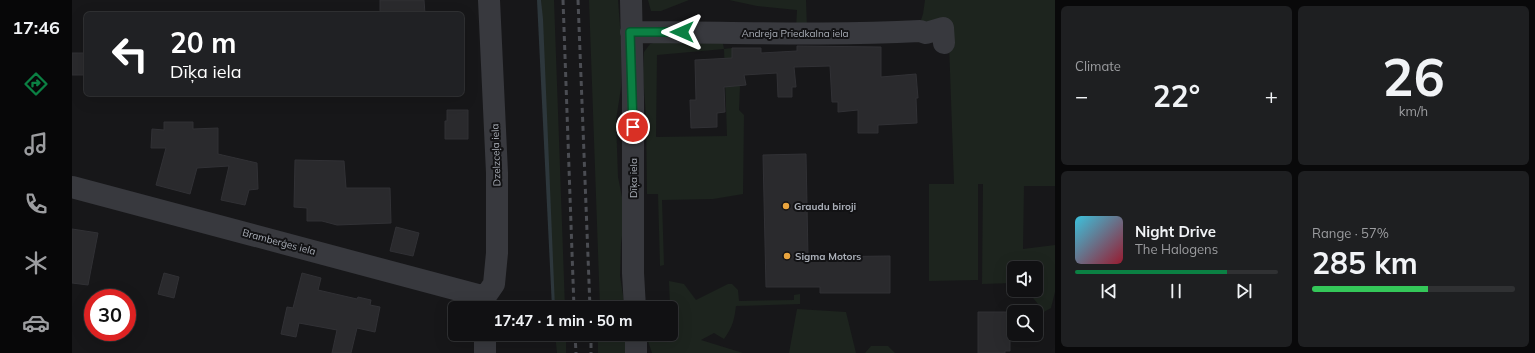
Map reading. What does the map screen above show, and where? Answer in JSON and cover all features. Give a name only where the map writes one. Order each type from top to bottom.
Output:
[{"type":"street","name":"Dzelzceļa iela","points":[[486,301],[494,284],[497,252],[497,173],[489,0]]},
{"type":"street","name":"Dīķa iela","points":[[631,0],[630,32],[633,97],[633,273],[635,301]]},
{"type":"street","name":"Andreja Priedkalna iela","points":[[630,32],[798,34],[920,31],[926,33],[943,28],[944,43]]},
{"type":"street","name":"Bramberģes iela","points":[[72,187],[478,301]]},
{"type":"street","points":[[485,341],[485,353]]},
{"type":"street","points":[[636,341],[636,353]]},
{"type":"shaded area","points":[[537,0],[541,0],[543,19],[555,301],[552,301]]},
{"type":"shaded area","points":[[541,0],[554,0],[565,301],[554,301]]},
{"type":"shaded area","points":[[589,0],[618,0],[622,52],[621,88],[616,120],[618,177],[623,202],[624,220],[621,244],[620,276],[624,301],[600,301]]},
{"type":"shaded area","points":[[648,0],[689,0],[661,11],[651,11]]},
{"type":"shaded area","points":[[729,0],[806,0],[807,29],[796,29],[797,10],[757,6]]},
{"type":"shaded area","points":[[925,0],[1055,0],[1055,186],[1024,186],[1023,249],[1055,245],[1055,292],[1051,308],[1044,312],[1043,305],[1039,305],[1032,297],[1043,297],[1043,261],[1007,261],[1007,283],[982,284],[983,184],[978,184],[978,280],[929,281],[929,184],[954,184],[949,43],[933,43],[919,26]]},
{"type":"shaded area","points":[[722,39],[724,49],[732,48],[733,86],[740,85],[739,110],[744,115],[743,194],[713,199],[662,200],[664,265],[660,266],[658,194],[647,194],[646,117],[643,74],[644,52],[650,44],[659,41]],"holes":[[[724,49],[727,136],[656,137],[657,55]]]},
{"type":"shaded area","points":[[669,281],[684,284],[696,300],[728,284],[732,284],[738,290],[739,301],[794,300],[794,295],[800,294],[800,304],[736,306],[733,323],[724,339],[714,333],[701,340],[743,353],[652,353],[648,341],[678,341],[678,301],[670,301]]},
{"type":"shaded area","points":[[797,309],[846,312],[856,353],[789,353]]},
{"type":"shaded area","points":[[556,341],[566,341],[566,353],[557,353]]},
{"type":"shaded area","points":[[598,341],[627,341],[630,353],[598,353]]},
{"type":"shaded area","points":[[871,346],[888,346],[895,353],[865,353]]},
{"type":"building","points":[[380,0],[424,0],[425,12],[380,12]]},
{"type":"building","points":[[797,46],[881,47],[881,77],[916,74],[918,98],[916,98],[917,123],[878,125],[878,133],[858,133],[858,110],[838,112],[838,102],[832,102],[830,66],[794,67],[796,87],[792,87],[792,97],[778,97],[777,73],[744,75],[746,85],[724,87],[725,112],[717,113],[717,127],[691,128],[690,100],[696,100],[695,60],[732,58],[732,48],[761,48],[761,53],[797,51]]},
{"type":"building","points":[[72,53],[84,53],[84,75],[72,75]]},
{"type":"building","points":[[447,110],[468,110],[468,139],[445,139],[445,121],[447,121]]},
{"type":"building","points":[[164,122],[193,122],[193,129],[218,128],[218,154],[257,163],[258,189],[249,190],[245,205],[221,200],[229,166],[197,168],[190,194],[156,185],[166,148],[151,148],[152,129],[164,130]]},
{"type":"building","name":"Graudu biroji","points":[[806,154],[808,257],[890,256],[890,293],[820,293],[820,287],[766,287],[763,155]]},
{"type":"building","points":[[295,160],[344,161],[346,188],[390,188],[391,223],[337,225],[322,221],[307,221],[307,208],[294,207]]},
{"type":"building","points":[[396,227],[419,233],[413,256],[390,251]]},
{"type":"building","points":[[72,229],[98,233],[88,285],[72,283]]},
{"type":"building","points":[[164,273],[179,277],[174,298],[158,294]]},
{"type":"building","points":[[302,273],[321,278],[318,290],[357,299],[358,297],[371,300],[370,305],[380,307],[375,332],[357,328],[351,353],[332,353],[337,330],[299,323],[296,337],[281,334],[287,307],[293,308]]},
{"type":"building","points":[[978,312],[1007,312],[1007,341],[1010,341],[1010,351],[1005,351],[1005,353],[978,353]]},
{"type":"railway","points":[[563,0],[574,301]]},
{"type":"railway","points":[[578,0],[590,301]]},
{"type":"railway","points":[[575,341],[576,353]]},
{"type":"railway","points":[[591,341],[591,353]]},
{"type":"place","name":"Graudu biroji","points":[[786,206]]},
{"type":"place","name":"Sigma Motors","points":[[787,256]]},
{"type":"route","points":[[633,127],[630,32],[682,32]]}]
